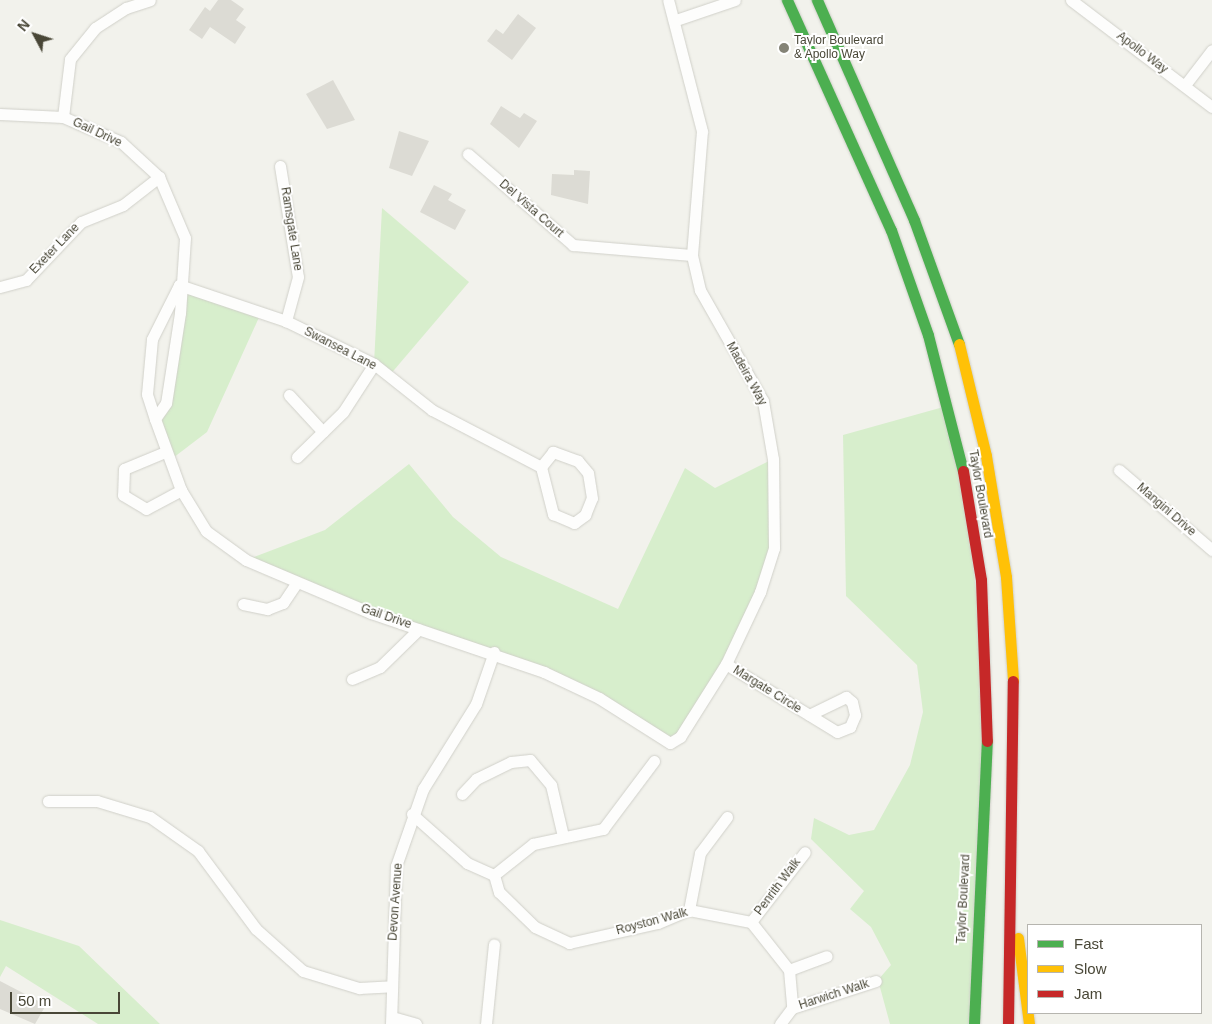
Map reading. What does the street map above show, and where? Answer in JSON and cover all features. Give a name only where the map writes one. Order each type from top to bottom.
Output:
[{"type":"main road","name":"Taylor Boulevard","points":[[786,0],[891,230],[928,335],[961,461],[981,580],[989,704],[974,1024]]},
{"type":"main road","name":"Taylor Boulevard","points":[[817,0],[914,220],[954,326],[986,456],[1006,577],[1013,693],[1008,1024]]},
{"type":"main road","points":[[1010,884],[1027,1009]]},
{"type":"street","points":[[63,117],[70,58],[95,28],[126,8],[150,0]]},
{"type":"street","name":"Madeira Way","points":[[668,0],[676,20],[702,131],[692,255],[700,290],[763,401],[771,426],[774,548],[760,592],[726,664],[680,737]]},
{"type":"street","points":[[676,20],[736,0]]},
{"type":"street","name":"Apollo Way","points":[[1071,0],[1212,107]]},
{"type":"street","points":[[1185,85],[1212,50]]},
{"type":"street","name":"Gail Drive","points":[[0,114],[63,117],[121,142],[159,177],[185,238],[166,403],[155,419]]},
{"type":"street","name":"Del Vista Court","points":[[468,154],[573,245],[692,255]]},
{"type":"street","name":"Ramsgate Lane","points":[[280,166],[298,277],[286,321]]},
{"type":"street","name":"Exeter Lane","points":[[0,287],[26,280],[80,222],[123,205],[159,177]]},
{"type":"street","name":"Gail Drive","points":[[179,285],[152,339],[147,394],[165,452],[181,490],[206,531],[246,560],[296,584],[419,629],[494,652],[599,698],[670,743],[680,737]]},
{"type":"street","name":"Swansea Lane","points":[[179,285],[286,321],[374,364],[432,410],[541,467]]},
{"type":"street","points":[[297,457],[343,412],[374,364]]},
{"type":"street","points":[[289,395],[323,432]]},
{"type":"street","points":[[165,452],[124,469],[123,495],[146,509],[181,490]]},
{"type":"street","points":[[553,452],[578,461],[588,473],[592,498],[585,515],[574,523],[553,514],[541,467],[553,452]]},
{"type":"street","name":"Mangini Drive","points":[[1119,470],[1212,550]]},
{"type":"street","points":[[243,604],[266,609],[284,603],[296,584]]},
{"type":"street","points":[[352,679],[380,667],[419,629]]},
{"type":"street","name":"Devon Avenue","points":[[392,1021],[396,866],[412,814],[476,704],[494,652]]},
{"type":"street","name":"Margate Circle","points":[[726,664],[809,715]]},
{"type":"street","points":[[462,794],[476,779],[511,762],[530,760],[551,785],[563,836]]},
{"type":"street","points":[[412,814],[467,863],[494,875],[533,844],[563,836],[603,829],[654,761]]},
{"type":"street","points":[[48,801],[97,801],[150,817],[198,851],[256,929],[303,971],[359,988],[392,986]]},
{"type":"street","points":[[689,910],[700,853],[727,817]]},
{"type":"street","name":"Penrith Walk","points":[[752,922],[805,852]]},
{"type":"street","name":"Royston Walk","points":[[494,875],[499,892],[535,927],[569,943],[658,923],[689,910],[752,922]]},
{"type":"street","points":[[752,922],[789,970],[792,1008],[780,1024]]},
{"type":"street","points":[[486,1024],[494,944]]},
{"type":"street","points":[[789,970],[827,956]]},
{"type":"street","name":"Harwich Walk","points":[[792,1008],[876,981]]},
{"type":"street","points":[[392,1021],[416,1024]]},
{"type":"green space","points":[[382,208],[469,282],[389,376],[374,364]]},
{"type":"green space","points":[[179,285],[261,313],[207,432],[169,461],[155,419],[166,403]]},
{"type":"green space","points":[[947,406],[961,461],[989,704],[974,1024],[890,1024],[878,980],[891,965],[871,927],[850,909],[864,891],[811,839],[814,818],[849,835],[874,830],[910,765],[923,712],[917,665],[846,596],[843,435]]},
{"type":"green space","points":[[773,459],[774,548],[726,664],[670,743],[599,698],[246,560],[325,530],[409,464],[453,517],[501,557],[618,609],[685,468],[715,488]]},
{"type":"green space","points":[[0,920],[79,946],[160,1024],[98,1024],[6,966],[0,977]]},
{"type":"building","points":[[218,0],[231,0],[244,9],[236,20],[246,27],[235,44],[210,27],[202,39],[189,30],[205,7],[210,11]]},
{"type":"building","points":[[518,14],[536,28],[512,60],[487,41],[496,29],[503,34]]},
{"type":"building","points":[[333,80],[355,120],[327,129],[306,94]]},
{"type":"building","points":[[501,106],[520,118],[524,113],[537,121],[519,148],[490,124]]},
{"type":"building","points":[[399,131],[429,141],[412,176],[389,168]]},
{"type":"building","points":[[574,170],[590,171],[588,204],[551,195],[552,174],[574,175]]},
{"type":"building","points":[[434,185],[452,194],[448,200],[466,210],[455,230],[420,212]]},
{"type":"building","points":[[0,981],[46,1005],[35,1024],[0,1009]]},
{"type":"traffic: fast","points":[[787,0],[891,230],[928,335],[963,471]]},
{"type":"traffic: fast","points":[[817,0],[914,220],[959,344]]},
{"type":"traffic: fast","points":[[974,1024],[987,741]]},
{"type":"traffic: slow","points":[[959,344],[986,456],[1006,577],[1013,681]]},
{"type":"traffic: slow","points":[[1018,938],[1027,1008]]},
{"type":"traffic: slow","points":[[1028,1014],[1029,1024]]},
{"type":"traffic: jam","points":[[963,471],[981,580],[987,741]]},
{"type":"traffic: jam","points":[[1008,1024],[1013,681]]},
{"type":"place","name":"Taylor Boulevard & Apollo Way","points":[[784,48]]}]
